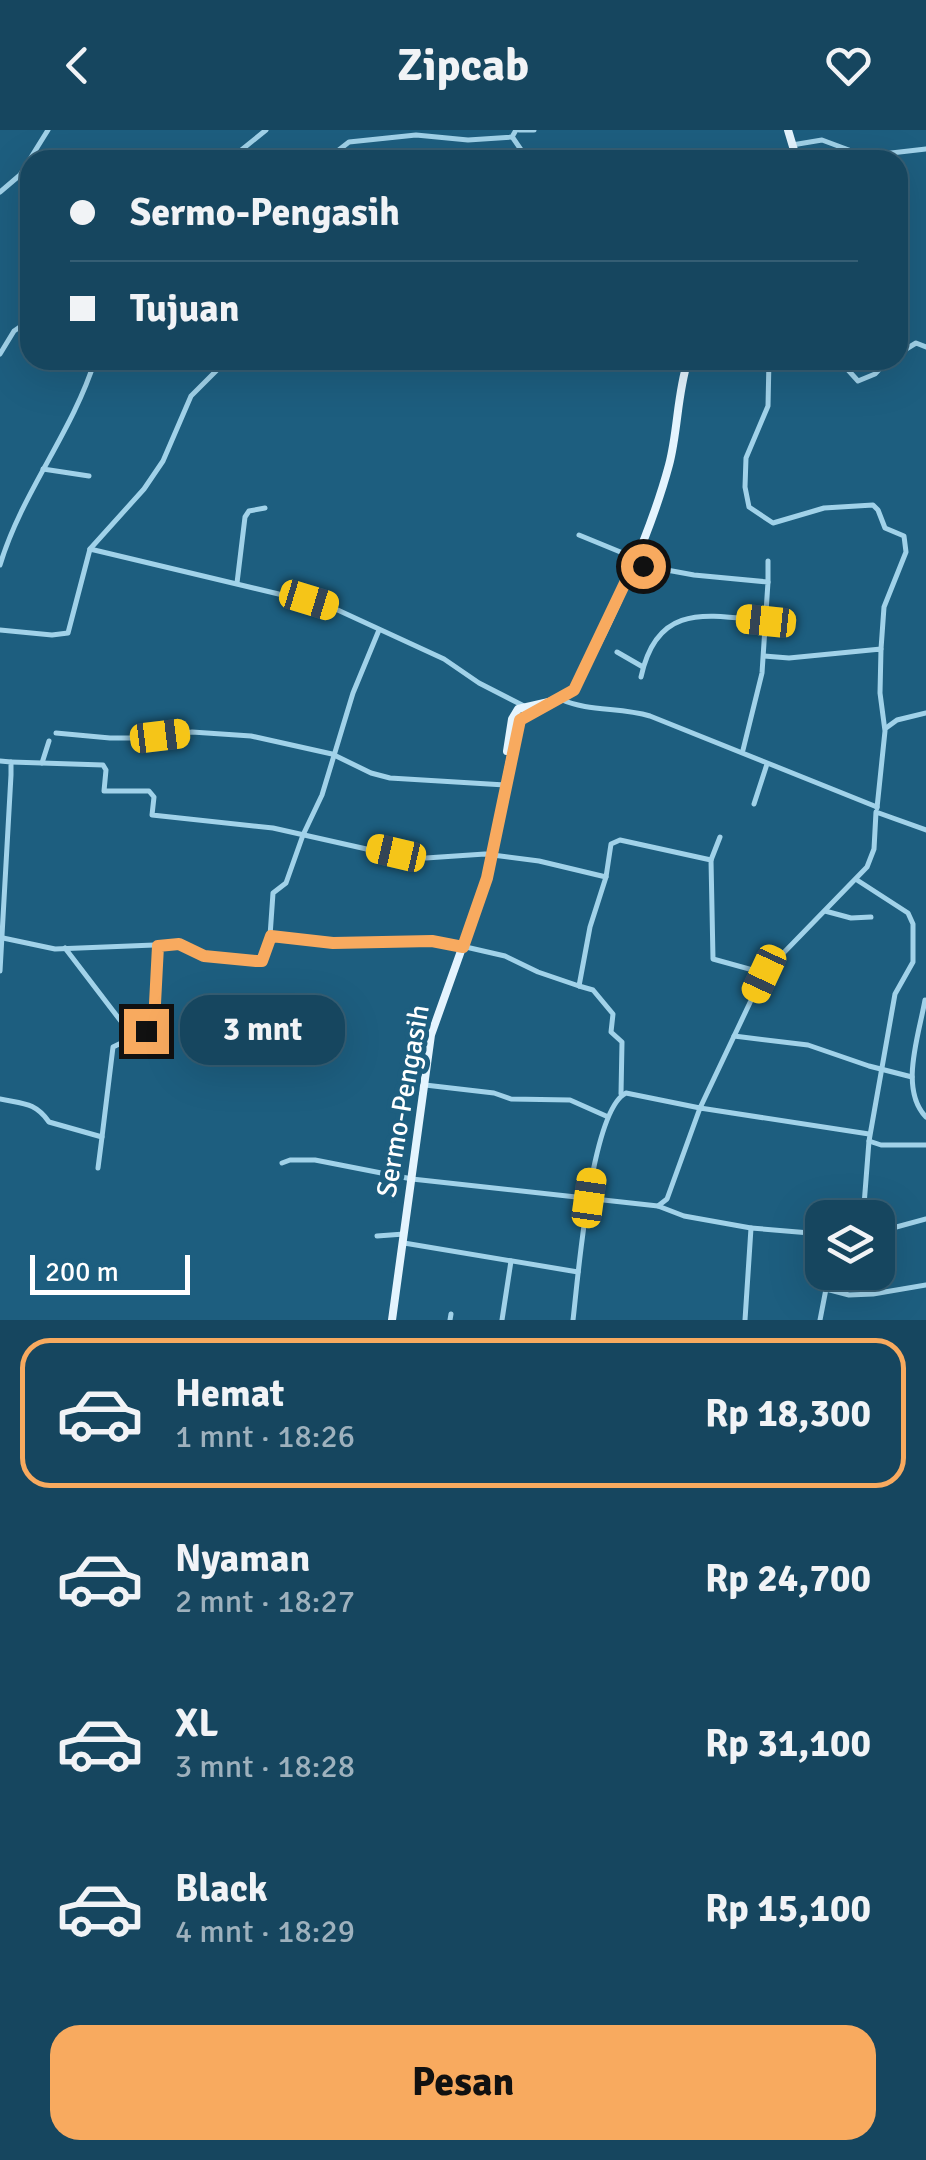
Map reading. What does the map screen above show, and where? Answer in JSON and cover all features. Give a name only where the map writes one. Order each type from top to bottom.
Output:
[{"type":"main road","points":[[788,130],[793,150]]},
{"type":"main road","name":"Sermo-Pengasih","points":[[392,1320],[436,1016],[492,856],[520,720],[574,690],[634,561],[669,465],[685,370]]},
{"type":"main road","points":[[524,706],[558,700]]},
{"type":"main road","name":"Sermo-Pengasih","points":[[506,781],[510,727],[514,714],[524,706]]},
{"type":"street","points":[[241,150],[266,130]]},
{"type":"street","points":[[339,150],[349,142],[416,135],[468,140],[530,130]]},
{"type":"street","points":[[792,146],[822,140],[850,150]]},
{"type":"street","points":[[0,192],[20,175]]},
{"type":"street","points":[[0,354],[20,327]]},
{"type":"street","points":[[0,565],[11,529],[75,412],[91,370]]},
{"type":"street","points":[[0,630],[68,633],[90,549],[144,489],[191,396],[217,370]]},
{"type":"street","points":[[662,1206],[700,1108],[764,974],[857,880],[874,848],[885,731],[880,649],[884,608],[906,552],[904,536],[885,528],[878,510],[872,506],[824,508],[772,524],[753,512],[748,503],[746,458],[768,406],[769,370]]},
{"type":"street","points":[[848,370],[858,380],[879,370]]},
{"type":"street","points":[[43,469],[88,476]]},
{"type":"street","points":[[238,583],[239,544],[245,517],[250,511],[266,508]]},
{"type":"street","points":[[578,535],[634,561],[694,574],[768,582]]},
{"type":"street","points":[[90,549],[329,606],[444,659],[479,684],[524,706]]},
{"type":"street","points":[[742,751],[764,656],[768,561]]},
{"type":"street","points":[[641,676],[659,634],[685,616],[704,614],[766,621]]},
{"type":"street","points":[[3,938],[55,949],[179,944],[204,956],[262,961],[270,936],[274,893],[286,883],[322,795],[332,754],[379,630]]},
{"type":"street","points":[[764,656],[789,658],[880,649]]},
{"type":"street","points":[[617,652],[643,667]]},
{"type":"street","points":[[558,700],[592,709],[637,712],[742,751],[926,830]]},
{"type":"street","points":[[885,731],[893,721],[926,713]]},
{"type":"street","points":[[56,733],[110,738],[192,732],[250,736],[332,754],[390,778],[506,781]]},
{"type":"street","points":[[42,762],[48,742]]},
{"type":"street","points":[[0,760],[105,766],[104,791],[149,792],[154,795],[152,815],[248,825],[411,858],[480,854],[539,861],[606,877]]},
{"type":"street","points":[[0,971],[11,762]]},
{"type":"street","points":[[754,804],[767,764]]},
{"type":"street","points":[[720,837],[711,860],[713,959],[764,974]]},
{"type":"street","points":[[579,986],[590,927],[615,840],[711,860]]},
{"type":"street","points":[[857,880],[902,908],[913,924],[913,962],[894,994],[884,1070],[869,1138],[864,1200]]},
{"type":"street","points":[[825,911],[851,918],[870,917]]},
{"type":"street","points":[[270,936],[372,944],[432,941],[504,956],[593,990],[613,1014],[611,1032],[622,1042],[621,1094],[607,1116],[596,1156],[573,1320]]},
{"type":"street","points":[[98,1168],[110,1052],[113,1046],[152,1028],[158,946]]},
{"type":"street","points":[[66,948],[132,1037]]},
{"type":"street","points":[[925,1000],[912,1076],[914,1099],[926,1117]]},
{"type":"street","points":[[734,1036],[808,1045],[912,1076]]},
{"type":"street","points":[[425,1085],[494,1093],[511,1099],[570,1100],[607,1116]]},
{"type":"street","points":[[621,1094],[869,1138],[881,1145],[926,1145]]},
{"type":"street","points":[[0,1099],[42,1110],[49,1122],[102,1137]]},
{"type":"street","points":[[282,1163],[315,1160],[412,1179],[662,1206],[684,1216],[805,1233]]},
{"type":"street","points":[[895,1227],[926,1219]]},
{"type":"street","points":[[746,1320],[751,1228]]},
{"type":"street","points":[[377,1236],[578,1272]]},
{"type":"street","points":[[502,1320],[511,1261]]},
{"type":"street","points":[[830,1290],[849,1295],[926,1286]]},
{"type":"street","points":[[820,1320],[826,1290]]},
{"type":"route","points":[[146,1031],[154,1023],[158,946],[179,944],[204,956],[256,961],[266,956],[271,936],[333,943],[432,941],[463,947],[487,878],[517,726],[529,712],[574,690],[634,564],[643,566]]}]
